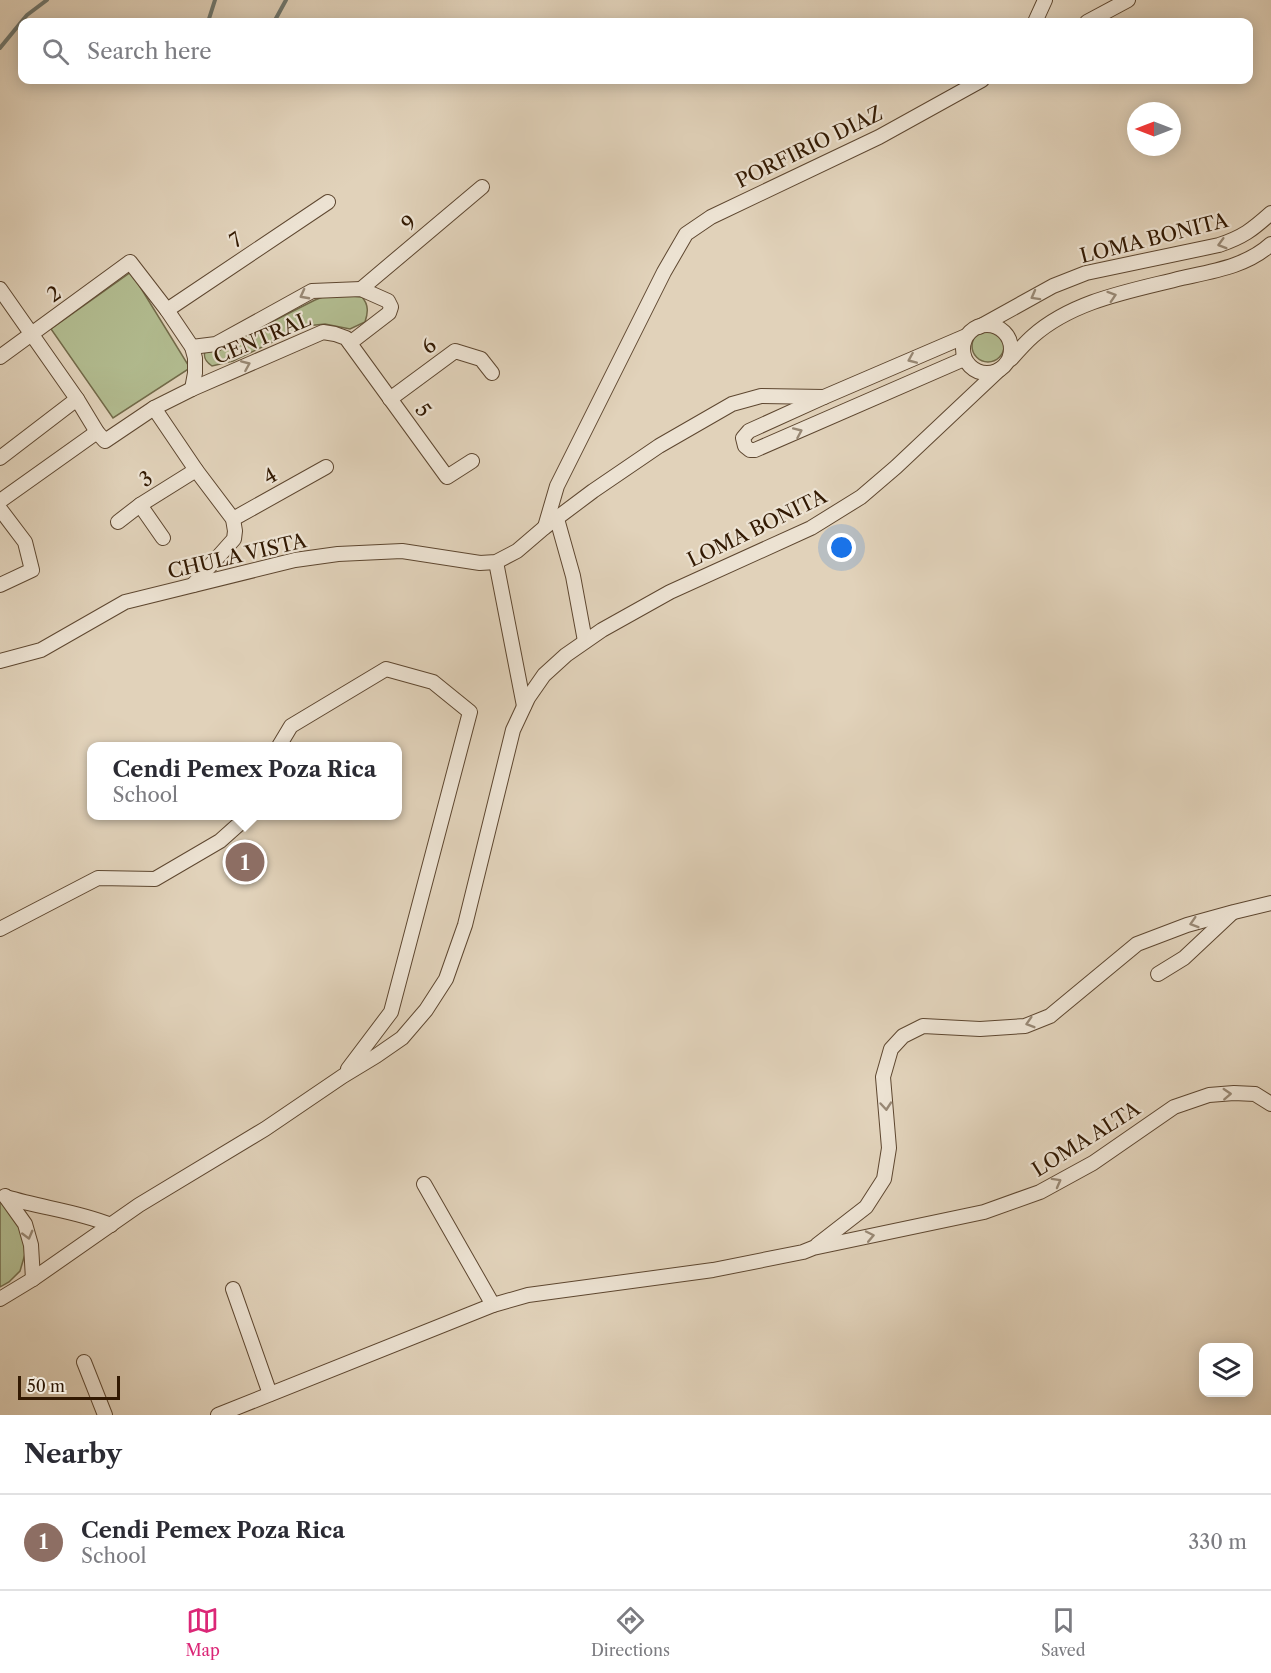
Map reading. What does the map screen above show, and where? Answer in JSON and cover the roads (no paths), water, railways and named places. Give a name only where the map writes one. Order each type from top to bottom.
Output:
[{"type":"street","points":[[1037,18],[1045,0]]},
{"type":"street","points":[[1094,18],[1128,0]]},
{"type":"street","name":"PORFIRIO DIAZ","points":[[551,523],[557,486],[664,272],[686,234],[711,217],[879,137],[975,84]]},
{"type":"street","name":"9","points":[[361,289],[482,187]]},
{"type":"street","name":"7","points":[[167,310],[328,202]]},
{"type":"street","name":"LOMA BONITA","points":[[979,327],[1053,286],[1086,273],[1235,240],[1251,231],[1271,213]]},
{"type":"street","points":[[966,336],[962,351],[968,365],[983,373],[992,373],[1006,365],[1034,335],[1081,307],[1118,294],[1246,261],[1271,243]]},
{"type":"street","name":"2","points":[[0,357],[130,262],[167,310]]},
{"type":"street","points":[[0,289],[101,436]]},
{"type":"street","name":"CENTRAL","points":[[0,501],[101,436],[192,388],[323,332],[346,338],[350,343],[389,313],[391,307],[388,301],[361,289],[312,291],[216,344],[192,347]]},
{"type":"street","points":[[167,310],[192,347],[195,358],[192,388]]},
{"type":"street","points":[[964,359],[755,450],[750,450],[745,446],[743,438],[749,431],[966,336],[979,327],[987,325],[995,327],[1003,330],[1009,336],[1013,351],[1011,359]]},
{"type":"street","name":"5","points":[[350,343],[447,477],[472,461]]},
{"type":"street","name":"6","points":[[390,399],[455,351],[481,359],[492,372]]},
{"type":"street","name":"LOMA BONITA","points":[[0,1299],[33,1279],[139,1205],[265,1129],[402,1038],[426,1010],[446,979],[465,925],[513,730],[528,698],[544,675],[566,655],[602,630],[670,592],[811,528],[861,496],[896,467],[999,370]]},
{"type":"street","points":[[524,706],[496,562],[517,551],[551,523],[659,446],[732,404],[761,396],[824,397]]},
{"type":"street","points":[[0,458],[77,399]]},
{"type":"street","points":[[154,408],[196,471],[233,519],[234,539],[193,585]]},
{"type":"street","name":"4","points":[[233,519],[326,467]]},
{"type":"street","name":"3","points":[[118,522],[140,505],[196,471]]},
{"type":"street","points":[[140,505],[162,538]]},
{"type":"street","points":[[0,509],[25,542],[32,570],[0,585]]},
{"type":"street","points":[[551,523],[573,576],[585,642]]},
{"type":"street","name":"CHULA VISTA","points":[[0,661],[41,650],[125,602],[295,560],[338,554],[402,551],[480,562],[496,562]]},
{"type":"street","points":[[282,742],[291,726],[386,669],[433,682],[470,712],[391,1012],[343,1076]]},
{"type":"street","points":[[0,929],[98,878],[156,879],[220,841],[244,820]]},
{"type":"street","name":"LOMA ALTA","points":[[813,1248],[866,1207],[884,1179],[889,1148],[883,1077],[891,1049],[903,1036],[923,1026],[980,1029],[1025,1026],[1034,1023],[1050,1016],[1137,944],[1187,925],[1271,903]]},
{"type":"street","points":[[1158,975],[1184,958],[1234,912]]},
{"type":"street","name":"LOMA ALTA","points":[[218,1415],[493,1305],[528,1295],[713,1270],[984,1212],[1040,1192],[1093,1163],[1174,1107],[1209,1095],[1234,1093],[1255,1094],[1271,1104]]},
{"type":"street","points":[[424,1184],[493,1305]]},
{"type":"street","points":[[3,1193],[31,1205],[91,1217],[111,1225]]},
{"type":"street","points":[[3,1193],[25,1224],[31,1245],[33,1279]]},
{"type":"street","points":[[232,1289],[270,1394]]},
{"type":"street","points":[[84,1362],[105,1415]]},
{"type":"waterway","points":[[25,18],[47,0]]},
{"type":"waterway","points":[[209,18],[215,0]]},
{"type":"waterway","points":[[276,18],[286,0]]},
{"type":"waterway","points":[[0,48],[18,26]]},
{"type":"place","name":"Cendi Pemex Poza Rica","points":[[245,862]]}]
